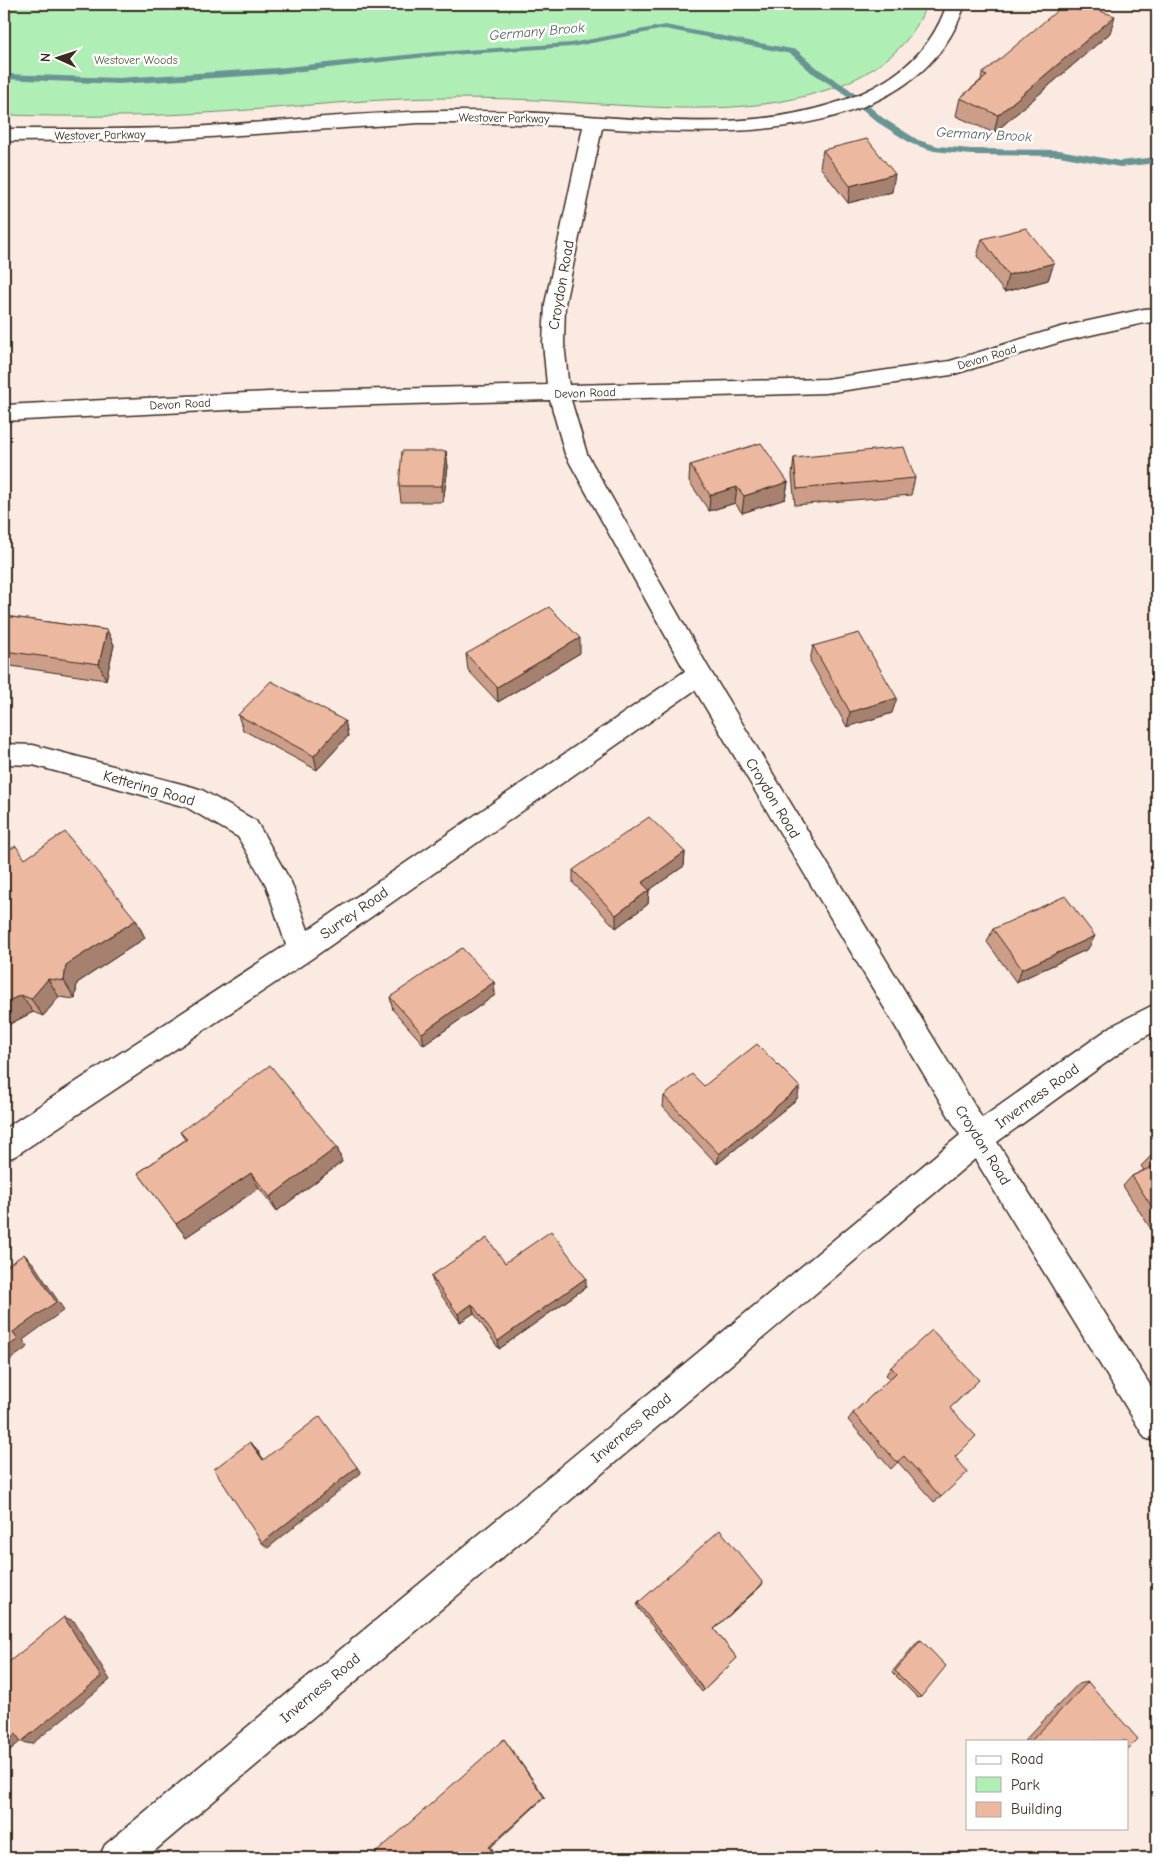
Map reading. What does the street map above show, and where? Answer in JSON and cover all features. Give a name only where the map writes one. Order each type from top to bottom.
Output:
[{"type":"street","name":"Westover Parkway","points":[[4,135],[169,134],[394,118],[481,118],[702,127],[772,122],[838,109],[888,87],[904,76],[936,47],[953,18],[956,4]]},
{"type":"street","name":"Croydon Road","points":[[594,122],[555,304],[552,335],[558,394],[566,425],[580,461],[699,674],[978,1138],[1157,1426]]},
{"type":"street","name":"Devon Road","points":[[4,413],[269,400],[826,386],[951,368],[1061,334],[1144,316],[1157,315]]},
{"type":"street","name":"Surrey Road","points":[[4,1146],[301,950],[699,674]]},
{"type":"street","name":"Kettering Road","points":[[4,754],[33,755],[193,798],[247,829],[278,882],[301,950]]},
{"type":"street","name":"Inverness Road","points":[[118,1858],[978,1138],[1122,1035],[1157,1016]]},
{"type":"green space","name":"Westover Woods","points":[[4,4],[926,4],[920,20],[910,35],[886,60],[871,70],[839,86],[823,91],[761,104],[729,107],[665,108],[524,99],[420,98],[194,114],[85,116],[4,115]]},
{"type":"building","points":[[1065,4],[1079,4],[1115,16],[998,115],[960,98],[987,76],[982,74]]},
{"type":"building","points":[[867,139],[895,174],[850,186],[823,150]]},
{"type":"building","points":[[1026,228],[1054,263],[1008,275],[982,239]]},
{"type":"building","points":[[761,443],[788,482],[744,496],[737,487],[710,495],[690,465]]},
{"type":"building","points":[[904,447],[915,478],[797,489],[794,458]]},
{"type":"building","points":[[402,451],[446,451],[442,486],[399,486]]},
{"type":"building","points":[[549,607],[580,638],[497,687],[466,654]]},
{"type":"building","points":[[4,616],[107,630],[99,664],[4,651]]},
{"type":"building","points":[[859,633],[897,698],[850,712],[813,646]]},
{"type":"building","points":[[271,681],[345,721],[314,756],[238,715]]},
{"type":"building","points":[[649,817],[685,852],[642,883],[649,890],[616,915],[573,870]]},
{"type":"building","points":[[65,832],[136,920],[66,965],[64,981],[48,979],[31,999],[21,995],[4,1003],[4,852],[16,846],[25,859]]},
{"type":"building","points":[[1065,896],[1095,936],[1022,969],[993,929]]},
{"type":"building","points":[[462,948],[494,982],[422,1033],[390,997]]},
{"type":"building","points":[[757,1044],[800,1087],[719,1154],[664,1096],[692,1074],[704,1086]]},
{"type":"building","points":[[270,1065],[337,1147],[270,1197],[251,1173],[176,1224],[138,1173],[187,1139],[180,1132]]},
{"type":"building","points":[[1157,1153],[1157,1215],[1132,1176],[1156,1165],[1151,1156]]},
{"type":"building","points":[[551,1231],[586,1278],[498,1341],[472,1304],[458,1314],[431,1276],[487,1238],[505,1263]]},
{"type":"building","points":[[24,1254],[56,1302],[13,1332],[18,1339],[4,1350],[4,1268]]},
{"type":"building","points":[[932,1330],[979,1380],[950,1408],[976,1436],[955,1457],[968,1472],[941,1497],[904,1456],[897,1462],[853,1413],[896,1373],[891,1367]]},
{"type":"building","points":[[320,1416],[357,1467],[262,1543],[214,1469],[250,1442],[263,1460]]},
{"type":"building","points":[[720,1530],[763,1583],[714,1629],[737,1658],[704,1690],[638,1603]]},
{"type":"building","points":[[64,1617],[101,1677],[21,1742],[16,1734],[4,1745],[4,1666]]},
{"type":"building","points":[[921,1640],[946,1666],[921,1697],[895,1671]]},
{"type":"building","points":[[1088,1682],[1138,1739],[1128,1749],[1128,1740],[1032,1740]]},
{"type":"building","points":[[504,1739],[544,1797],[489,1847],[496,1858],[370,1858]]},
{"type":"waterway","name":"Germany Brook","points":[[4,77],[118,81],[276,71],[435,54],[571,45],[665,27],[794,52],[814,70],[845,90],[880,120],[915,142],[937,149],[971,152],[1059,153],[1120,164],[1157,160]]}]
